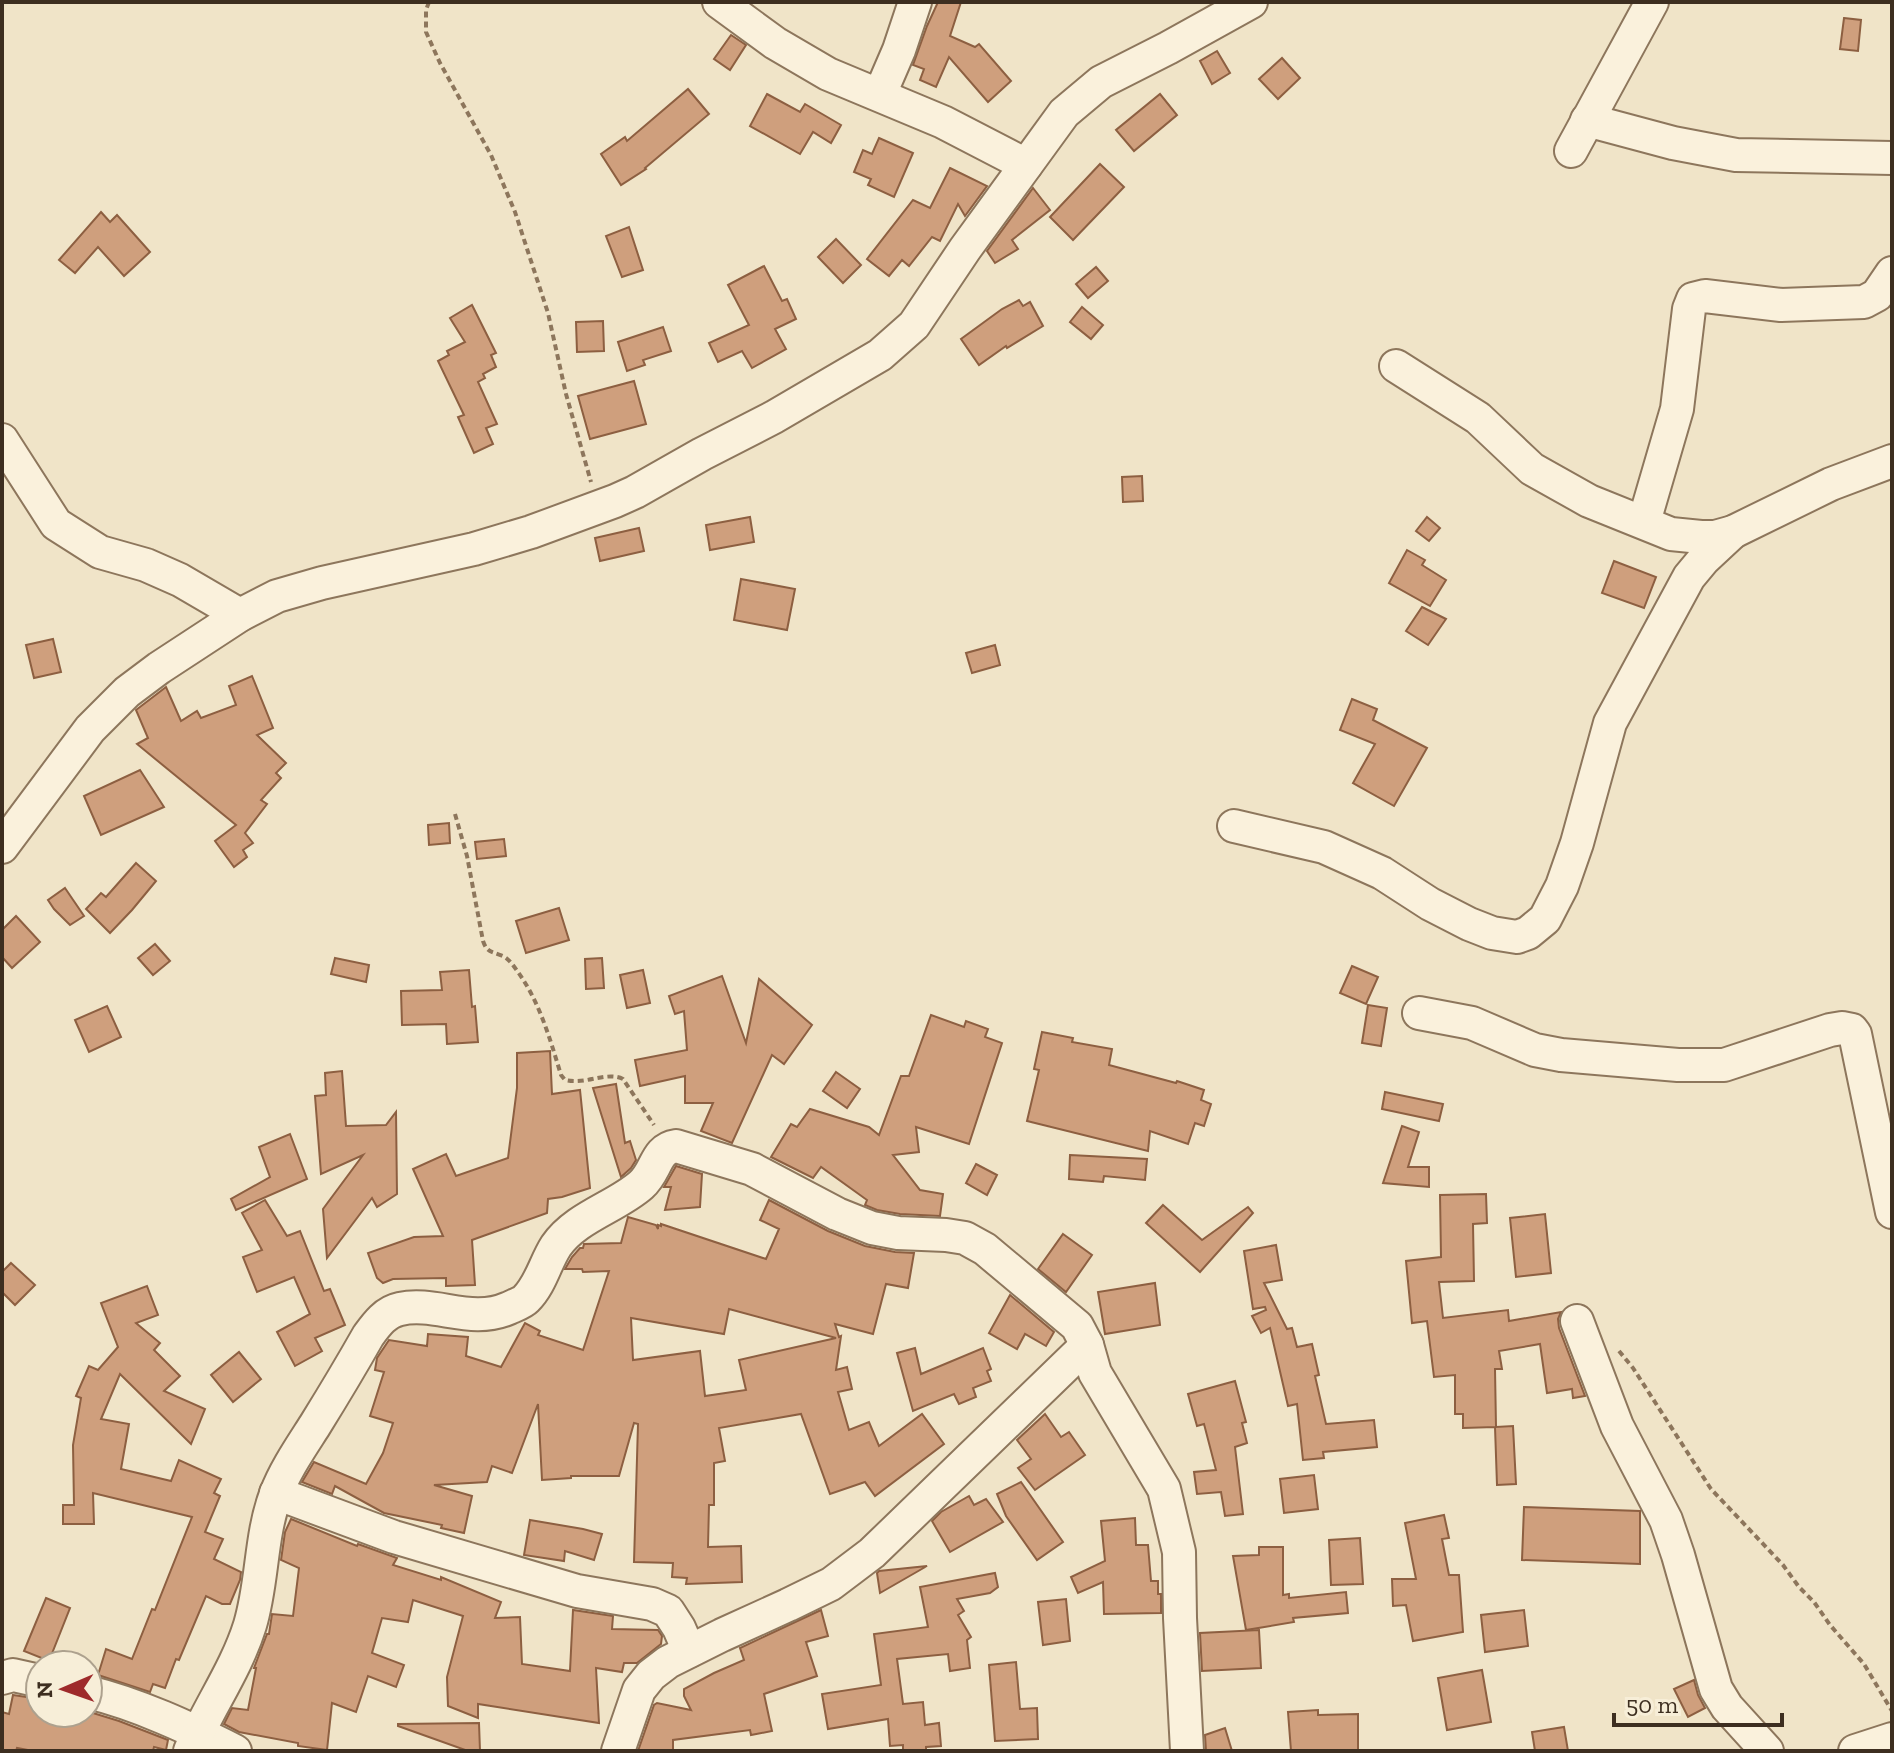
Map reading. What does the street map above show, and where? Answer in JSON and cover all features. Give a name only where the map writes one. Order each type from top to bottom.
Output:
[{"type":"street","points":[[719,2],[775,43],[828,74],[943,122],[1026,165]]},
{"type":"street","points":[[880,94],[915,2]]},
{"type":"street","points":[[2,847],[90,729],[127,692],[240,615],[277,596],[474,549],[598,507],[635,492],[855,371],[891,346],[914,325],[1064,113],[1101,82],[1251,2]]},
{"type":"street","points":[[1571,151],[1652,2]]},
{"type":"street","points":[[1587,120],[1673,143],[1736,155],[1892,158]]},
{"type":"street","points":[[1644,522],[1677,409],[1689,309],[1693,299],[1705,296],[1781,305],[1864,302],[1877,295],[1892,273]]},
{"type":"street","points":[[1396,366],[1478,418],[1532,469],[1589,501],[1671,534],[1715,537],[1733,532],[1831,484],[1892,461]]},
{"type":"street","points":[[2,440],[56,524],[100,552],[146,565],[180,580],[240,615]]},
{"type":"street","points":[[1234,826],[1324,847],[1382,873],[1430,904],[1492,933],[1517,937],[1528,933],[1545,919],[1562,886],[1610,723],[1689,577],[1733,532]]},
{"type":"street","points":[[1419,1013],[1472,1023],[1535,1050],[1678,1065],[1724,1065],[1830,1030],[1852,1030],[1892,1212]]},
{"type":"street","points":[[194,1742],[240,1654],[251,1622],[264,1537],[276,1493],[381,1319],[398,1309],[418,1308],[488,1314],[525,1301],[540,1280],[556,1246],[570,1231],[635,1190],[655,1168],[660,1155],[667,1148],[676,1146],[752,1169],[837,1214],[872,1228],[965,1238],[985,1249],[1077,1326],[1087,1345],[1095,1373],[1164,1489],[1179,1552],[1187,1751]]},
{"type":"street","points":[[1577,1321],[1617,1426],[1666,1520],[1716,1689],[1727,1707],[1767,1751]]},
{"type":"street","points":[[618,1751],[639,1690],[651,1675],[689,1651],[831,1584],[872,1553],[1087,1345]]},
{"type":"street","points":[[276,1493],[394,1537],[577,1591],[652,1604],[668,1611],[689,1651]]},
{"type":"street","points":[[2,1678],[13,1675],[24,1677]]},
{"type":"street","points":[[104,1695],[194,1742],[235,1751]]},
{"type":"street","points":[[1855,1751],[1892,1739]]},
{"type":"path","points":[[429,2],[426,32],[491,155],[515,212],[548,313],[566,394],[598,507]]},
{"type":"path","points":[[455,814],[486,950],[510,961],[534,995],[565,1080],[579,1082],[616,1076],[623,1079],[667,1148]]},
{"type":"path","points":[[1618,1350],[1640,1378],[1711,1489],[1814,1602],[1864,1664],[1892,1711]]},
{"type":"building","points":[[938,2],[961,2],[950,36],[975,47],[979,44],[1011,81],[988,102],[949,57],[936,87],[920,80],[924,69],[913,65]]},
{"type":"building","points":[[1844,18],[1861,20],[1858,51],[1840,49]]},
{"type":"building","points":[[731,35],[746,45],[730,70],[714,59]]},
{"type":"building","points":[[1217,51],[1230,73],[1212,84],[1200,61]]},
{"type":"building","points":[[1282,58],[1300,78],[1278,99],[1259,79]]},
{"type":"building","points":[[688,89],[709,114],[646,169],[621,185],[601,154],[625,137],[627,141]]},
{"type":"building","points":[[767,94],[800,112],[805,104],[841,125],[831,143],[813,132],[800,154],[750,126]]},
{"type":"building","points":[[1160,94],[1177,115],[1134,151],[1116,130]]},
{"type":"building","points":[[879,138],[913,153],[894,197],[868,185],[871,179],[854,172],[863,150],[872,154]]},
{"type":"building","points":[[1100,164],[1124,187],[1073,240],[1050,217]]},
{"type":"building","points":[[950,168],[987,186],[965,216],[958,204],[940,241],[932,237],[909,266],[902,260],[889,276],[867,259],[913,200],[930,208]]},
{"type":"building","points":[[1033,188],[1050,210],[1012,240],[1018,249],[995,263],[987,251]]},
{"type":"building","points":[[101,212],[110,222],[117,215],[150,252],[124,276],[98,247],[75,273],[59,260]]},
{"type":"building","points":[[629,227],[643,270],[622,277],[606,236]]},
{"type":"building","points":[[836,239],[861,265],[843,283],[818,257]]},
{"type":"building","points":[[764,266],[782,301],[787,299],[796,319],[775,329],[786,349],[752,368],[742,351],[718,362],[709,343],[749,325],[728,285]]},
{"type":"building","points":[[1096,267],[1108,281],[1088,298],[1076,284]]},
{"type":"building","points":[[1019,300],[1023,306],[1030,302],[1043,326],[979,365],[961,339]]},
{"type":"building","points":[[472,305],[496,353],[491,355],[496,367],[483,374],[485,378],[478,382],[497,424],[486,428],[493,444],[474,453],[458,417],[464,415],[438,361],[449,355],[447,351],[465,342],[450,318]]},
{"type":"building","points":[[1082,307],[1103,325],[1091,339],[1070,322]]},
{"type":"building","points":[[603,321],[604,351],[577,352],[576,322]]},
{"type":"building","points":[[663,327],[671,351],[643,360],[645,365],[627,371],[618,342]]},
{"type":"building","points":[[634,381],[646,424],[590,439],[578,396]]},
{"type":"building","points":[[1142,476],[1143,501],[1123,502],[1122,477]]},
{"type":"building","points":[[750,517],[754,542],[710,550],[706,525]]},
{"type":"building","points":[[1427,517],[1440,528],[1429,541],[1416,531]]},
{"type":"building","points":[[639,528],[644,551],[600,561],[595,538]]},
{"type":"building","points":[[1407,550],[1425,560],[1422,565],[1446,580],[1430,606],[1389,583]]},
{"type":"building","points":[[1614,561],[1656,577],[1644,608],[1602,593]]},
{"type":"building","points":[[741,579],[795,589],[787,630],[734,620]]},
{"type":"building","points":[[1422,607],[1446,619],[1428,645],[1406,631]]},
{"type":"building","points":[[53,639],[61,672],[34,678],[26,645]]},
{"type":"building","points":[[995,645],[1000,665],[972,673],[966,653]]},
{"type":"building","points":[[252,676],[273,728],[257,735],[286,763],[276,773],[281,778],[261,800],[267,804],[245,833],[253,843],[243,850],[247,857],[234,867],[215,841],[236,825],[137,744],[148,738],[136,710],[166,687],[181,721],[197,711],[201,718],[236,705],[229,686]]},
{"type":"building","points":[[1352,699],[1377,709],[1373,720],[1427,748],[1394,806],[1353,783],[1375,744],[1340,730]]},
{"type":"building","points":[[140,770],[164,807],[101,835],[84,796]]},
{"type":"building","points":[[449,823],[450,843],[429,845],[428,825]]},
{"type":"building","points":[[504,839],[506,856],[477,859],[475,842]]},
{"type":"building","points":[[136,863],[156,881],[110,933],[86,909],[101,893],[106,897]]},
{"type":"building","points":[[65,888],[84,916],[70,925],[48,900]]},
{"type":"building","points":[[559,908],[569,940],[526,953],[516,921]]},
{"type":"building","points":[[16,916],[40,942],[12,968],[2,957],[2,930]]},
{"type":"building","points":[[155,944],[170,961],[153,975],[138,958]]},
{"type":"building","points":[[335,958],[369,965],[366,982],[331,974]]},
{"type":"building","points":[[602,958],[604,988],[586,989],[585,959]]},
{"type":"building","points":[[1352,966],[1378,977],[1366,1004],[1340,993]]},
{"type":"building","points":[[469,970],[478,1042],[447,1044],[446,1024],[402,1025],[401,991],[442,990],[440,972]]},
{"type":"building","points":[[643,970],[650,1003],[627,1008],[620,975]]},
{"type":"building","points":[[722,976],[746,1043],[759,979],[812,1025],[784,1064],[772,1055],[732,1143],[701,1131],[713,1103],[685,1103],[685,1076],[640,1086],[635,1060],[687,1050],[684,1011],[675,1014],[669,996]]},
{"type":"building","points":[[1368,1005],[1387,1008],[1381,1046],[1362,1043]]},
{"type":"building","points":[[107,1006],[121,1037],[89,1052],[75,1020]]},
{"type":"building","points":[[931,1015],[964,1027],[966,1021],[988,1029],[985,1037],[1002,1043],[969,1144],[916,1127],[919,1152],[893,1155],[920,1190],[943,1194],[940,1216],[877,1210],[865,1205],[867,1200],[821,1167],[813,1178],[771,1157],[791,1124],[797,1127],[810,1109],[869,1127],[879,1135],[901,1076],[909,1076]]},
{"type":"building","points":[[1042,1032],[1073,1038],[1072,1042],[1112,1049],[1109,1065],[1204,1090],[1201,1100],[1211,1104],[1204,1126],[1195,1123],[1188,1144],[1150,1131],[1148,1151],[1027,1121],[1039,1070],[1034,1069]]},
{"type":"building","points":[[550,1051],[552,1094],[580,1090],[590,1188],[548,1199],[547,1213],[472,1240],[475,1285],[446,1286],[446,1278],[393,1279],[383,1283],[377,1278],[368,1253],[414,1237],[443,1236],[413,1169],[446,1154],[456,1176],[508,1158],[517,1088],[517,1053]]},
{"type":"building","points":[[342,1071],[346,1126],[386,1125],[396,1112],[397,1194],[377,1207],[372,1198],[327,1258],[323,1209],[363,1155],[321,1174],[315,1096],[326,1095],[325,1073]]},
{"type":"building","points":[[836,1072],[860,1089],[847,1108],[823,1091]]},
{"type":"building","points":[[616,1084],[625,1143],[630,1141],[636,1160],[621,1177],[593,1088]]},
{"type":"building","points":[[1385,1092],[1443,1104],[1439,1121],[1382,1109]]},
{"type":"building","points":[[1402,1126],[1419,1132],[1408,1167],[1429,1167],[1429,1187],[1383,1183]]},
{"type":"building","points":[[290,1134],[307,1179],[236,1210],[231,1199],[270,1177],[259,1147]]},
{"type":"building","points":[[1070,1155],[1147,1159],[1145,1180],[1104,1176],[1103,1182],[1069,1179]]},
{"type":"building","points":[[976,1164],[997,1175],[987,1195],[966,1183]]},
{"type":"building","points":[[676,1166],[702,1174],[700,1207],[665,1210],[671,1187],[664,1187]]},
{"type":"building","points":[[1486,1194],[1487,1223],[1473,1224],[1474,1281],[1439,1282],[1443,1318],[1508,1310],[1509,1321],[1561,1312],[1559,1328],[1585,1396],[1573,1398],[1572,1389],[1547,1393],[1540,1344],[1499,1351],[1502,1369],[1495,1369],[1496,1427],[1513,1426],[1516,1484],[1497,1485],[1495,1427],[1463,1428],[1463,1414],[1455,1414],[1455,1375],[1434,1377],[1427,1321],[1412,1323],[1406,1261],[1441,1257],[1440,1195]]},
{"type":"building","points":[[265,1200],[287,1236],[300,1231],[324,1291],[330,1289],[345,1325],[315,1338],[322,1351],[295,1366],[277,1332],[310,1314],[294,1277],[257,1292],[243,1257],[262,1250],[242,1213]]},
{"type":"building","points":[[769,1200],[828,1231],[865,1246],[914,1253],[908,1288],[886,1284],[873,1334],[835,1324],[841,1336],[836,1370],[847,1367],[852,1389],[838,1392],[849,1430],[869,1422],[879,1446],[922,1414],[944,1444],[875,1496],[865,1482],[830,1494],[801,1414],[719,1428],[725,1461],[714,1463],[714,1505],[709,1505],[708,1547],[741,1546],[742,1582],[686,1584],[687,1578],[672,1577],[673,1563],[634,1562],[638,1424],[634,1423],[619,1476],[571,1476],[542,1480],[538,1404],[512,1473],[492,1466],[487,1482],[434,1485],[472,1496],[464,1533],[441,1528],[442,1525],[384,1513],[335,1486],[332,1494],[302,1482],[314,1462],[366,1484],[383,1453],[393,1423],[370,1416],[384,1372],[375,1370],[377,1358],[389,1340],[427,1346],[428,1334],[468,1337],[466,1356],[501,1367],[525,1323],[540,1331],[538,1335],[583,1350],[609,1271],[565,1269],[584,1244],[621,1243],[628,1217],[656,1225],[658,1229],[661,1224],[766,1259],[779,1229],[760,1220]],"holes":[[[729,1309],[836,1338],[739,1360],[746,1390],[705,1396],[700,1351],[633,1360],[631,1318],[724,1334]]]},
{"type":"building","points":[[1163,1205],[1202,1240],[1248,1207],[1253,1213],[1200,1272],[1146,1223]]},
{"type":"building","points":[[1545,1214],[1551,1273],[1516,1277],[1510,1218]]},
{"type":"building","points":[[1063,1234],[1092,1255],[1066,1292],[1038,1269]]},
{"type":"building","points":[[1276,1245],[1282,1280],[1264,1283],[1287,1329],[1292,1328],[1297,1347],[1312,1344],[1319,1375],[1315,1376],[1326,1424],[1374,1420],[1377,1447],[1323,1452],[1324,1458],[1303,1460],[1297,1404],[1288,1406],[1270,1328],[1261,1333],[1252,1316],[1266,1310],[1265,1307],[1253,1309],[1244,1251]]},
{"type":"building","points":[[11,1263],[35,1285],[15,1305],[2,1292],[2,1272]]},
{"type":"building","points":[[1155,1283],[1160,1325],[1105,1334],[1098,1292]]},
{"type":"building","points":[[147,1286],[158,1315],[136,1323],[160,1343],[154,1350],[180,1376],[164,1391],[205,1409],[191,1444],[120,1374],[101,1419],[129,1424],[121,1469],[171,1481],[179,1460],[221,1479],[214,1493],[220,1496],[205,1532],[223,1539],[214,1559],[241,1572],[230,1604],[222,1604],[206,1596],[165,1688],[153,1684],[150,1692],[104,1677],[104,1656],[106,1649],[132,1659],[192,1517],[93,1493],[94,1524],[63,1524],[63,1505],[74,1505],[73,1445],[81,1398],[76,1396],[89,1366],[98,1370],[118,1347],[101,1303]]},
{"type":"building","points":[[1010,1295],[1054,1332],[1046,1346],[1025,1334],[1017,1349],[989,1333]]},
{"type":"building","points":[[915,1348],[921,1374],[983,1348],[991,1369],[987,1371],[991,1381],[973,1388],[976,1397],[959,1404],[954,1394],[913,1411],[897,1353]]},
{"type":"building","points":[[239,1352],[261,1379],[233,1402],[211,1375]]},
{"type":"building","points":[[1235,1381],[1246,1422],[1242,1423],[1247,1443],[1235,1447],[1243,1514],[1225,1516],[1221,1492],[1197,1494],[1194,1472],[1216,1470],[1204,1424],[1197,1426],[1188,1394]]},
{"type":"building","points":[[1045,1414],[1061,1437],[1069,1432],[1085,1455],[1035,1490],[1018,1468],[1031,1459],[1017,1440]]},
{"type":"building","points":[[1314,1475],[1318,1509],[1284,1513],[1280,1479]]},
{"type":"building","points":[[1021,1482],[1063,1542],[1037,1560],[1006,1516],[997,1494]]},
{"type":"building","points":[[969,1496],[974,1505],[986,1499],[1003,1522],[950,1552],[932,1521],[941,1512]]},
{"type":"building","points":[[1524,1507],[1640,1511],[1640,1564],[1522,1560]]},
{"type":"building","points":[[1444,1515],[1449,1538],[1442,1539],[1449,1575],[1459,1575],[1463,1632],[1413,1641],[1406,1605],[1393,1606],[1392,1579],[1416,1579],[1405,1523]]},
{"type":"building","points":[[1135,1518],[1136,1545],[1148,1545],[1151,1581],[1158,1581],[1161,1613],[1104,1614],[1103,1582],[1078,1593],[1071,1577],[1105,1561],[1101,1521]]},
{"type":"building","points":[[291,1519],[357,1546],[397,1558],[393,1565],[441,1580],[441,1577],[501,1602],[495,1618],[520,1617],[522,1664],[570,1671],[573,1610],[613,1616],[612,1629],[658,1630],[662,1636],[661,1644],[637,1663],[624,1663],[622,1672],[596,1668],[599,1723],[478,1704],[478,1718],[448,1706],[447,1677],[463,1616],[413,1600],[408,1622],[382,1618],[372,1653],[404,1665],[396,1687],[368,1676],[356,1712],[332,1703],[327,1750],[239,1732],[224,1724],[232,1708],[248,1710],[254,1668],[269,1634],[272,1614],[293,1616],[299,1568],[281,1560],[285,1532]]},
{"type":"building","points":[[530,1520],[602,1534],[594,1560],[565,1551],[564,1561],[524,1555]]},
{"type":"building","points":[[1360,1538],[1363,1584],[1331,1585],[1329,1540]]},
{"type":"building","points":[[1259,1547],[1283,1547],[1283,1595],[1289,1594],[1289,1598],[1346,1592],[1348,1613],[1293,1618],[1294,1622],[1246,1630],[1233,1556],[1259,1555]]},
{"type":"building","points":[[927,1566],[880,1593],[879,1571]]},
{"type":"building","points":[[995,1573],[998,1587],[990,1593],[957,1599],[964,1611],[958,1615],[971,1637],[967,1640],[970,1668],[950,1671],[948,1654],[897,1659],[903,1704],[923,1702],[925,1725],[939,1723],[941,1746],[926,1747],[926,1751],[903,1751],[903,1745],[890,1746],[888,1719],[828,1729],[822,1694],[881,1685],[874,1634],[928,1627],[920,1587]]},
{"type":"building","points":[[46,1598],[70,1608],[54,1649],[25,1649]]},
{"type":"building","points":[[1066,1599],[1070,1641],[1043,1645],[1038,1602]]},
{"type":"building","points":[[821,1610],[828,1636],[806,1642],[817,1676],[764,1694],[772,1731],[751,1735],[750,1730],[673,1740],[673,1751],[638,1751],[654,1705],[691,1710],[684,1689],[744,1660],[740,1648]]},
{"type":"building","points":[[1524,1610],[1528,1646],[1485,1652],[1481,1615]]},
{"type":"building","points":[[1259,1630],[1261,1668],[1202,1671],[1200,1633]]},
{"type":"building","points":[[1016,1662],[1020,1709],[1037,1708],[1038,1739],[995,1741],[989,1665]]},
{"type":"building","points":[[1482,1670],[1491,1722],[1447,1730],[1438,1678]]},
{"type":"building","points":[[1694,1680],[1705,1708],[1688,1717],[1674,1689]]},
{"type":"building","points":[[13,1695],[24,1697],[24,1729],[104,1729],[104,1716],[168,1740],[166,1750],[154,1747],[153,1751],[33,1751],[17,1748],[16,1751],[2,1751],[2,1712],[9,1714]]},
{"type":"building","points":[[1318,1710],[1318,1715],[1358,1714],[1358,1750],[1291,1751],[1288,1712]]},
{"type":"building","points":[[479,1723],[480,1751],[468,1751],[398,1726],[398,1724]]},
{"type":"building","points":[[1564,1727],[1568,1751],[1535,1751],[1532,1732]]},
{"type":"building","points":[[1225,1728],[1232,1751],[1206,1751],[1205,1735]]}]
